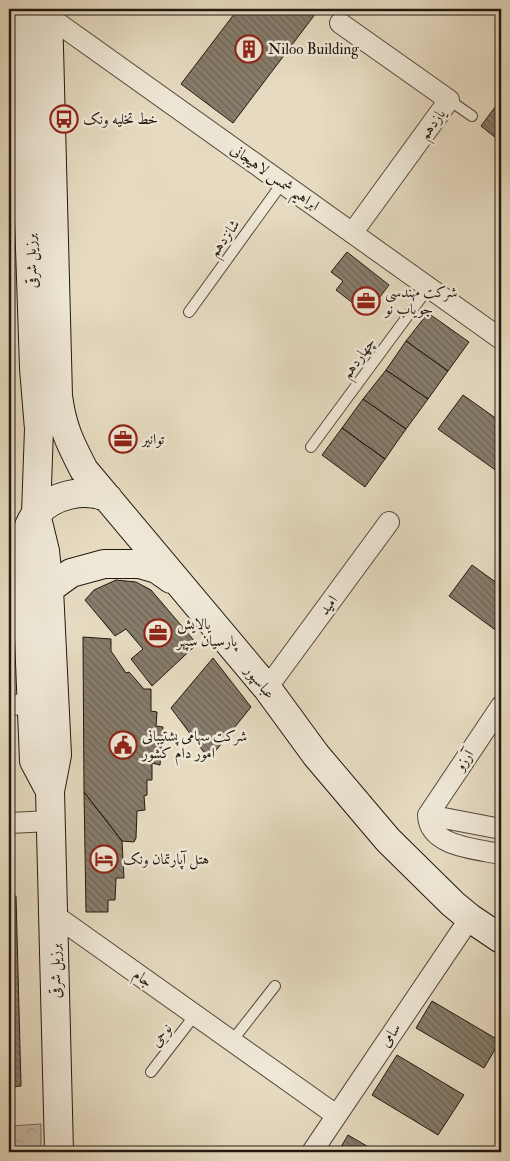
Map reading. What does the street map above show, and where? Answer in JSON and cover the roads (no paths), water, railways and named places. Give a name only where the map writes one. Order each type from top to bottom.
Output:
[{"type":"main road","name":"برزیل شرقی","points":[[22,9],[34,368],[39,429],[36,514],[27,529],[25,539],[35,553],[49,589],[57,755],[50,790],[59,1152]]},
{"type":"main road","name":"برزیل شرقی","points":[[48,12],[58,396]]},
{"type":"main road","points":[[34,368],[58,396],[39,429]]},
{"type":"main road","name":"عباسپور","points":[[58,396],[61,419],[68,441],[84,470],[267,688],[316,755],[388,840],[438,890],[470,918],[501,940]]},
{"type":"main road","points":[[36,514],[51,503],[76,492],[100,494],[108,498]]},
{"type":"main road","name":"برزیل شرقی","points":[[35,553],[20,705],[34,761],[50,790]]},
{"type":"main road","points":[[49,589],[71,573],[83,568],[119,563],[140,564],[157,569],[181,585]]},
{"type":"street","name":"ابراهیم شمس لاهیجانی","points":[[48,12],[501,339]]},
{"type":"street","name":"یازدهم","points":[[340,23],[450,100],[352,232]]},
{"type":"street","name":"امید","points":[[267,688],[389,522]]},
{"type":"street","name":"آرزو","points":[[428,815],[501,706]]},
{"type":"street","points":[[501,829],[428,815],[428,823],[431,829],[449,843],[501,854]]},
{"type":"street","points":[[9,823],[51,821]]},
{"type":"street","name":"جام","points":[[53,914],[336,1116]]},
{"type":"street","name":"سامی","points":[[312,1152],[470,918]]},
{"type":"lane","points":[[450,100],[472,116]]},
{"type":"lane","name":"شانزدهم","points":[[189,312],[284,182]]},
{"type":"lane","name":"چهاردهم","points":[[311,447],[429,287]]},
{"type":"lane","points":[[232,1042],[275,986]]},
{"type":"lane","name":"نوحی","points":[[151,1072],[195,1015]]},
{"type":"place","name":"Niloo Building","points":[[249,49]]},
{"type":"place","name":"خط تخلیه ونک","points":[[64,119]]},
{"type":"place","name":"شرکت مهندسی جویاب نو","points":[[366,301]]},
{"type":"place","name":"توانیر","points":[[123,439]]},
{"type":"place","name":"پالایش پارسیان سپهر","points":[[158,633]]},
{"type":"place","name":"شركت سهامى پشتيبانى امور دام كشور","points":[[123,745]]},
{"type":"place","name":"هتل آپارتمان ونک","points":[[104,859]]}]
